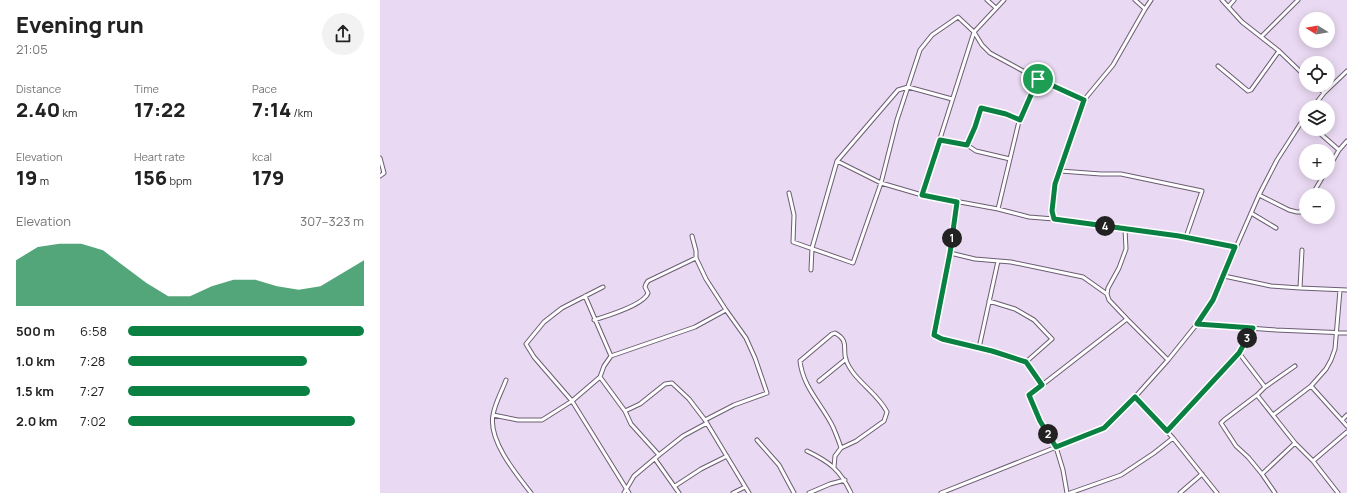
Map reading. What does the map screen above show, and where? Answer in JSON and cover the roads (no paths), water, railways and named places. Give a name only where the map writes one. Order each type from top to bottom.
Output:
[{"type":"street","points":[[987,0],[996,8]]},
{"type":"street","points":[[922,195],[974,32],[1004,0]]},
{"type":"street","points":[[1135,0],[1145,9]]},
{"type":"street","points":[[1054,219],[1052,211],[1055,184],[1084,100],[1113,65],[1151,0]]},
{"type":"street","points":[[1222,0],[1242,22],[1279,51],[1299,70]]},
{"type":"street","points":[[1229,6],[1234,0]]},
{"type":"street","points":[[1261,37],[1298,0]]},
{"type":"street","points":[[789,193],[794,215],[793,242],[853,264],[880,183],[897,120],[920,50],[932,35],[958,17],[974,32],[982,45],[990,53],[1038,79],[1084,100]]},
{"type":"street","points":[[1218,66],[1248,91],[1251,90],[1279,51]]},
{"type":"street","points":[[1318,100],[1347,71]]},
{"type":"street","points":[[998,209],[1020,120],[1038,79]]},
{"type":"street","points":[[811,270],[812,248],[837,161],[898,90],[908,87],[952,99]]},
{"type":"street","points":[[967,145],[981,108],[1006,114],[1020,120]]},
{"type":"street","points":[[941,493],[1104,428],[1135,397],[1168,360],[1197,324],[1213,300],[1259,195],[1277,160],[1299,128]]},
{"type":"street","points":[[1323,136],[1339,150]]},
{"type":"street","points":[[940,140],[967,145],[976,151],[1010,159]]},
{"type":"street","points":[[1335,157],[1347,141]]},
{"type":"street","points":[[380,158],[384,173],[380,176]]},
{"type":"street","points":[[837,161],[880,183],[922,195],[998,209],[1029,217],[1186,237],[1235,247]]},
{"type":"street","points":[[1060,171],[1121,174],[1202,191],[1186,237]]},
{"type":"street","points":[[1259,195],[1294,212],[1299,212]]},
{"type":"street","points":[[957,202],[950,253],[934,334],[942,339],[1026,362],[1042,385]]},
{"type":"street","points":[[1250,213],[1276,228]]},
{"type":"street","points":[[1124,229],[1126,249],[1119,268],[1108,288],[1107,294],[1109,300],[1126,319],[1168,360]]},
{"type":"street","points":[[624,493],[626,487],[634,476],[683,436],[734,405],[767,393],[755,358],[746,338],[706,279],[696,258],[696,251],[692,236]]},
{"type":"street","points":[[1300,288],[1302,250]]},
{"type":"street","points":[[950,253],[975,259],[998,261],[1083,277],[1107,294]]},
{"type":"street","points":[[594,320],[644,300],[648,293],[645,287],[646,284],[696,258]]},
{"type":"street","points":[[979,348],[998,261]]},
{"type":"street","points":[[1224,276],[1271,286],[1347,290]]},
{"type":"street","points":[[603,287],[562,308],[544,322],[526,344],[534,357],[572,401],[629,493]]},
{"type":"street","points":[[1273,415],[1311,386],[1326,369],[1331,360],[1335,349],[1340,290]]},
{"type":"street","points":[[585,296],[594,320],[611,356]]},
{"type":"street","points":[[989,301],[1016,308],[1034,320],[1052,339],[1026,362]]},
{"type":"street","points":[[493,415],[518,420],[542,420],[572,401],[600,377],[604,366],[611,356],[695,327],[726,310]]},
{"type":"street","points":[[1067,493],[1063,470],[1056,447],[1040,421],[1029,395],[1126,319]]},
{"type":"street","points":[[1197,324],[1347,333]]},
{"type":"street","points":[[1167,431],[1239,353],[1253,328]]},
{"type":"street","points":[[834,467],[835,456],[841,448],[856,441],[884,421],[887,415],[886,409],[857,377],[846,359],[845,345],[839,335],[833,333],[800,361],[803,377],[815,399],[833,426],[841,448]]},
{"type":"street","points":[[1239,353],[1265,387]]},
{"type":"street","points":[[820,381],[846,359]]},
{"type":"street","points":[[1274,493],[1248,456],[1236,446],[1221,423],[1265,387],[1295,366]]},
{"type":"street","points":[[600,377],[625,411],[631,424],[659,455]]},
{"type":"street","points":[[506,380],[493,415],[492,428],[499,447],[531,493]]},
{"type":"street","points":[[625,411],[640,404],[665,384],[670,382],[674,384],[689,399],[706,422],[749,493]]},
{"type":"street","points":[[1311,386],[1347,426]]},
{"type":"street","points":[[1257,395],[1295,443],[1313,461],[1338,493]]},
{"type":"street","points":[[1135,397],[1167,431],[1218,493]]},
{"type":"street","points":[[1342,420],[1347,415]]},
{"type":"street","points":[[1313,461],[1347,432]]},
{"type":"street","points":[[1070,493],[1121,475],[1154,453],[1173,438]]},
{"type":"street","points":[[757,440],[779,465],[794,493]]},
{"type":"street","points":[[1262,474],[1295,443]]},
{"type":"street","points":[[807,451],[824,459],[834,467],[845,480],[851,493]]},
{"type":"street","points":[[675,486],[701,469],[727,456]]},
{"type":"street","points":[[655,459],[679,493]]},
{"type":"street","points":[[1180,493],[1202,474]]},
{"type":"street","points":[[809,493],[830,484],[845,480]]},
{"type":"street","points":[[732,493],[745,487]]}]
